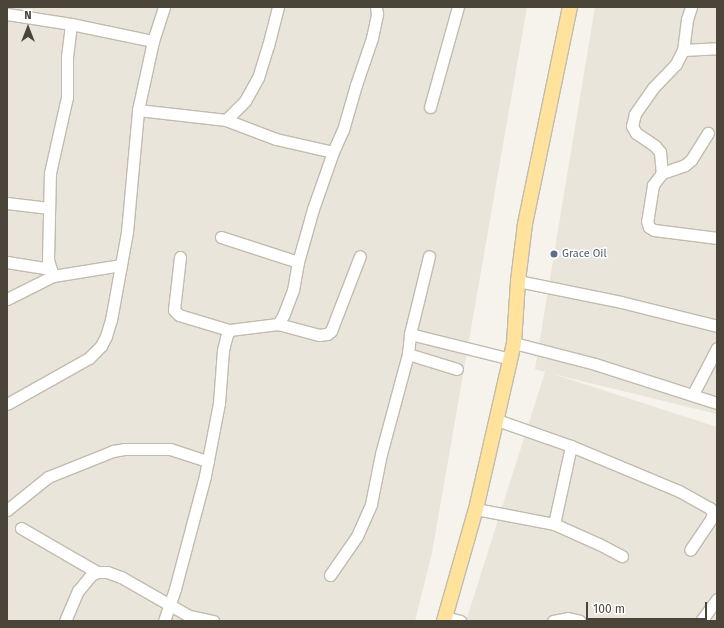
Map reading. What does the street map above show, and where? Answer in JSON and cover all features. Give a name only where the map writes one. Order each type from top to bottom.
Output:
[{"type":"main road","points":[[444,619],[476,509],[514,343],[518,281],[525,224],[534,172],[570,7]]},
{"type":"street","points":[[7,404],[89,358],[101,346],[106,336],[111,320],[128,228],[138,110],[153,41],[164,7]]},
{"type":"street","points":[[226,120],[245,101],[258,78],[278,7]]},
{"type":"street","points":[[278,324],[289,305],[298,262],[313,209],[333,152],[343,130],[372,38],[377,14],[376,7]]},
{"type":"street","points":[[430,107],[458,7]]},
{"type":"street","points":[[662,173],[658,150],[636,133],[633,129],[632,123],[635,114],[653,88],[676,64],[684,50],[687,18],[691,7]]},
{"type":"street","points":[[7,14],[71,24],[153,41]]},
{"type":"street","points":[[52,273],[48,260],[51,167],[67,97],[67,57],[71,24]]},
{"type":"street","points":[[684,50],[717,48]]},
{"type":"street","points":[[138,110],[226,120],[276,139],[333,152]]},
{"type":"street","points":[[708,133],[691,160],[685,165],[662,173],[653,185],[647,221],[649,227],[654,230],[717,238]]},
{"type":"street","points":[[7,203],[49,208]]},
{"type":"street","points":[[221,237],[298,262]]},
{"type":"street","points":[[180,257],[174,310],[180,315],[229,330],[278,324],[319,335],[327,334],[331,331],[360,256]]},
{"type":"street","points":[[330,575],[357,536],[371,504],[380,454],[408,354],[410,334],[429,256]]},
{"type":"street","points":[[7,262],[52,273],[121,265]]},
{"type":"street","points":[[7,299],[52,273]]},
{"type":"street","points":[[518,281],[621,302],[717,326]]},
{"type":"street","points":[[164,621],[170,607],[196,512],[208,461],[218,403],[224,350],[229,330]]},
{"type":"street","points":[[410,334],[510,359]]},
{"type":"street","points":[[514,343],[595,364],[693,394],[717,403]]},
{"type":"street","points":[[693,394],[717,348]]},
{"type":"street","points":[[408,354],[457,369]]},
{"type":"street","points":[[497,420],[571,446],[679,491],[710,508],[713,513],[711,519],[690,550]]},
{"type":"street","points":[[554,524],[571,446]]},
{"type":"street","points":[[7,510],[48,477],[113,452],[124,450],[170,449],[208,461]]},
{"type":"street","points":[[476,509],[554,524],[622,556]]},
{"type":"street","points":[[21,528],[97,572]]},
{"type":"street","points":[[65,621],[78,591],[91,575],[97,572],[107,572],[121,577],[170,607],[189,616],[213,621]]},
{"type":"street","points":[[700,621],[717,598]]},
{"type":"street","points":[[553,621],[572,618],[580,621]]},
{"type":"street","points":[[444,619],[460,621]]},
{"type":"shaded area","points":[[7,7],[527,7],[432,553],[415,621],[7,621]]},
{"type":"shaded area","points":[[595,7],[717,7],[717,414],[553,374],[717,427],[717,621],[466,621],[545,372],[535,369]]},
{"type":"place","name":"Grace Oil","points":[[554,254]]}]
